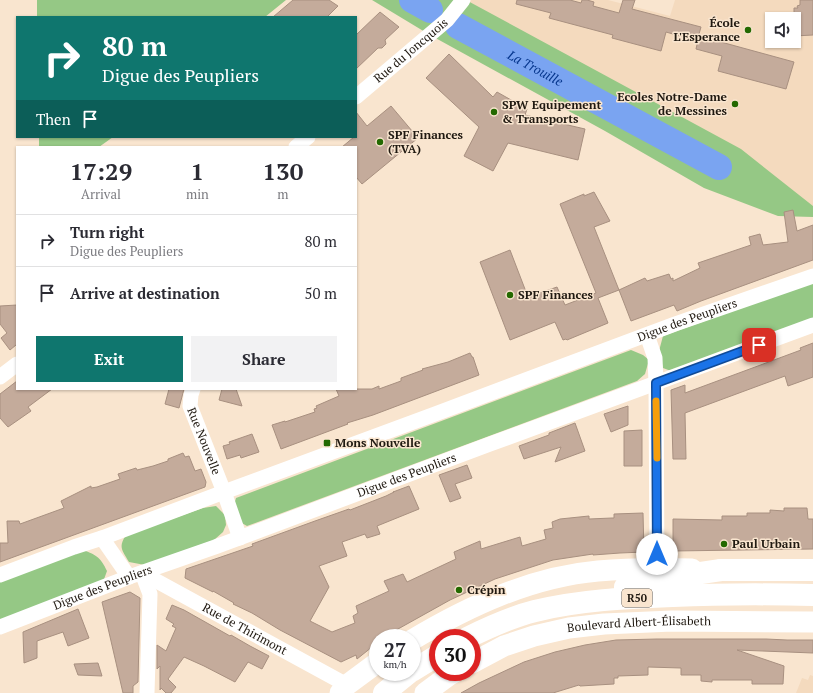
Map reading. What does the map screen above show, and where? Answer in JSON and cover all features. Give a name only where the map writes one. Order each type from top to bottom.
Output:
[{"type":"main road","points":[[474,629],[502,615],[577,594],[639,585],[721,570],[813,570]]},
{"type":"main road","name":"Boulevard Albert-Élisabeth","points":[[481,632],[506,620],[534,612],[557,606],[581,603],[636,598],[702,595],[813,595]]},
{"type":"main road","points":[[384,693],[399,681]]},
{"type":"street","name":"Rue du Joncquois","points":[[357,97],[447,20],[461,2]]},
{"type":"street","points":[[297,146],[307,138]]},
{"type":"street","name":"Digue des Peupliers","points":[[0,575],[74,546],[102,538],[647,335],[813,276]]},
{"type":"street","name":"Digue des Peupliers","points":[[0,627],[135,575],[240,538],[813,325]]},
{"type":"street","points":[[647,335],[655,358],[657,568]]},
{"type":"street","points":[[0,377],[16,365]]},
{"type":"street","name":"Rue Nouvelle","points":[[193,390],[190,406],[224,492],[240,538]]},
{"type":"street","points":[[102,538],[150,594],[147,693]]},
{"type":"street","points":[[421,635],[471,608],[509,592],[536,583],[566,576],[598,571],[657,568],[721,570]]},
{"type":"street","name":"Rue de Thirimont","points":[[135,575],[344,689]]},
{"type":"street","name":"Boulevard Albert-Élisabeth","points":[[481,658],[504,646],[534,636],[569,628],[604,624],[672,621],[813,622]]},
{"type":"street","points":[[344,689],[369,669]]},
{"type":"street","points":[[425,693],[441,681]]},
{"type":"shaded area","name":"Ecoles Notre-Dame de Messines","points":[[466,0],[608,0],[670,16],[675,0],[813,0],[813,206]]},
{"type":"shaded area","points":[[810,675],[813,676],[813,693],[796,693],[802,678],[808,680]]},
{"type":"green space","points":[[37,0],[286,0],[266,16],[37,16]]},
{"type":"green space","points":[[372,0],[466,0],[741,149],[813,206],[813,217],[778,216],[704,188],[605,131],[430,35]]},
{"type":"green space","points":[[39,138],[112,138],[100,146],[39,146]]},
{"type":"green space","points":[[813,282],[813,319],[671,371],[663,368],[659,351],[663,336]]},
{"type":"green space","points":[[631,350],[643,355],[649,360],[645,374],[637,381],[247,526],[240,522],[234,505],[236,498]]},
{"type":"green space","points":[[216,506],[225,515],[226,525],[223,532],[214,540],[145,565],[129,562],[122,548],[122,543],[126,535],[203,508]]},
{"type":"green space","points":[[83,550],[95,555],[103,563],[107,571],[103,582],[0,620],[0,582]]},
{"type":"building","points":[[293,0],[329,0],[338,6],[328,16],[274,16]]},
{"type":"building","points":[[517,0],[570,0],[581,3],[582,0],[587,0],[594,2],[593,6],[619,13],[623,0],[635,0],[632,9],[701,27],[697,41],[666,32],[661,51],[612,38],[613,35],[549,18],[551,13],[516,4]]},
{"type":"building","points":[[800,0],[813,0],[813,35],[801,36],[801,12],[794,12],[794,8],[798,8],[797,6],[800,5]]},
{"type":"building","points":[[380,12],[399,27],[385,40],[386,44],[382,48],[378,48],[357,68],[357,34]]},
{"type":"building","points":[[699,36],[794,62],[786,89],[718,71],[722,56],[696,49]]},
{"type":"building","name":"SPW Equipement & Transports","points":[[449,54],[493,97],[497,92],[527,109],[525,115],[585,129],[578,160],[508,143],[493,171],[464,156],[479,127],[426,78]]},
{"type":"building","name":"SPF Finances (TVA)","points":[[391,106],[418,138],[362,184],[357,178],[357,146],[343,146],[353,138],[357,138],[357,113],[367,126]]},
{"type":"building","name":"SPF Finances","points":[[594,192],[610,221],[594,227],[619,290],[598,298],[608,323],[567,340],[563,340],[555,322],[510,340],[480,262],[510,250],[528,297],[557,287],[565,305],[596,293],[560,204],[584,194],[584,196]]},
{"type":"building","points":[[793,210],[797,231],[813,225],[813,260],[677,311],[674,305],[631,321],[619,290],[645,278],[647,281],[669,274],[671,279],[673,278],[673,281],[700,268],[698,263],[751,245],[749,237],[760,234],[763,245],[788,242],[784,212]]},
{"type":"building","points":[[16,305],[16,345],[10,350],[1,338],[7,333],[0,324],[0,306]]},
{"type":"building","points":[[813,343],[813,377],[788,386],[785,376],[685,413],[686,459],[673,459],[671,390],[685,385],[685,393],[801,350],[800,348]]},
{"type":"building","points":[[470,353],[473,357],[479,375],[373,415],[347,423],[348,424],[281,449],[272,425],[315,412],[314,409],[317,408],[316,406],[339,396],[336,390],[372,389],[379,386],[379,389],[401,381],[401,378],[423,370],[422,369],[448,362]]},
{"type":"building","points":[[16,382],[16,390],[51,390],[28,407],[31,411],[8,427],[0,418],[0,394]]},
{"type":"building","points":[[169,390],[184,390],[179,408],[165,404]]},
{"type":"building","points":[[222,390],[236,390],[242,406],[219,400]]},
{"type":"building","points":[[628,406],[628,425],[611,432],[604,414]]},
{"type":"building","points":[[575,423],[585,451],[555,462],[561,447],[524,459],[519,446],[549,435],[549,433]]},
{"type":"building","points":[[642,430],[642,466],[624,466],[624,431]]},
{"type":"building","points":[[252,434],[259,452],[241,458],[240,455],[227,459],[223,446],[230,444],[229,442]]},
{"type":"building","points":[[183,453],[185,457],[189,456],[195,471],[201,469],[206,482],[205,487],[0,562],[0,543],[8,543],[7,521],[19,521],[20,524],[64,508],[61,501],[91,486],[91,488],[97,487],[120,479],[118,474],[136,468],[137,470],[153,466],[168,461],[168,459]]},
{"type":"building","points":[[467,465],[472,478],[455,484],[461,498],[450,502],[439,475]]},
{"type":"building","points":[[409,486],[419,509],[377,526],[380,534],[367,538],[365,534],[342,542],[347,556],[319,566],[329,587],[310,621],[332,632],[355,623],[353,616],[358,613],[356,606],[389,591],[384,581],[403,574],[407,582],[456,559],[454,552],[480,541],[481,549],[520,537],[522,546],[546,539],[544,530],[553,528],[552,522],[560,519],[589,516],[589,519],[614,518],[614,514],[643,513],[644,552],[593,554],[553,560],[495,579],[450,600],[398,629],[369,629],[369,649],[357,659],[356,655],[341,662],[233,604],[234,603],[213,591],[185,578],[186,569],[253,546],[252,544],[315,521],[349,509],[350,510]]},
{"type":"building","points":[[784,508],[807,508],[808,519],[813,519],[813,549],[673,551],[673,519],[722,520],[722,516],[747,516],[747,513],[770,513],[770,510],[784,511]]},
{"type":"building","points":[[130,592],[140,598],[138,682],[133,686],[133,693],[123,693],[102,602]]},
{"type":"building","points":[[172,605],[269,656],[262,669],[248,662],[235,682],[184,657],[168,679],[176,687],[171,693],[166,693],[161,688],[160,690],[160,666],[157,669],[157,645],[166,651],[176,628],[172,626],[174,624],[166,619]]},
{"type":"building","points":[[78,609],[89,638],[68,646],[63,632],[37,641],[37,658],[24,663],[23,632]]},
{"type":"building","points":[[616,640],[813,640],[813,653],[737,650],[784,666],[783,684],[752,684],[752,680],[712,680],[712,682],[701,681],[701,675],[681,675],[681,668],[648,667],[648,675],[618,676],[618,678],[614,678],[614,684],[579,685],[553,693],[461,693],[524,662],[555,652]]},
{"type":"building","points":[[98,663],[102,676],[78,675],[74,664]]},
{"type":"waterway","name":"La Trouille","points":[[412,0],[430,10]]},
{"type":"waterway","name":"La Trouille","points":[[458,26],[719,167]]},
{"type":"slow traffic","points":[[656,401],[657,458]]},
{"type":"place","name":"École L'Esperance","points":[[748,30]]},
{"type":"place","name":"Ecoles Notre-Dame de Messines","points":[[735,104]]},
{"type":"place","name":"SPW Equipement & Transports","points":[[494,112]]},
{"type":"place","name":"SPF Finances (TVA)","points":[[380,142]]},
{"type":"place","name":"SPF Finances","points":[[510,295]]},
{"type":"place","name":"Mons Nouvelle","points":[[327,443]]},
{"type":"place","name":"Paul Urbain","points":[[724,544]]},
{"type":"place","name":"Crépin","points":[[459,590]]},
{"type":"route","points":[[657,554],[656,383],[759,345]]}]
